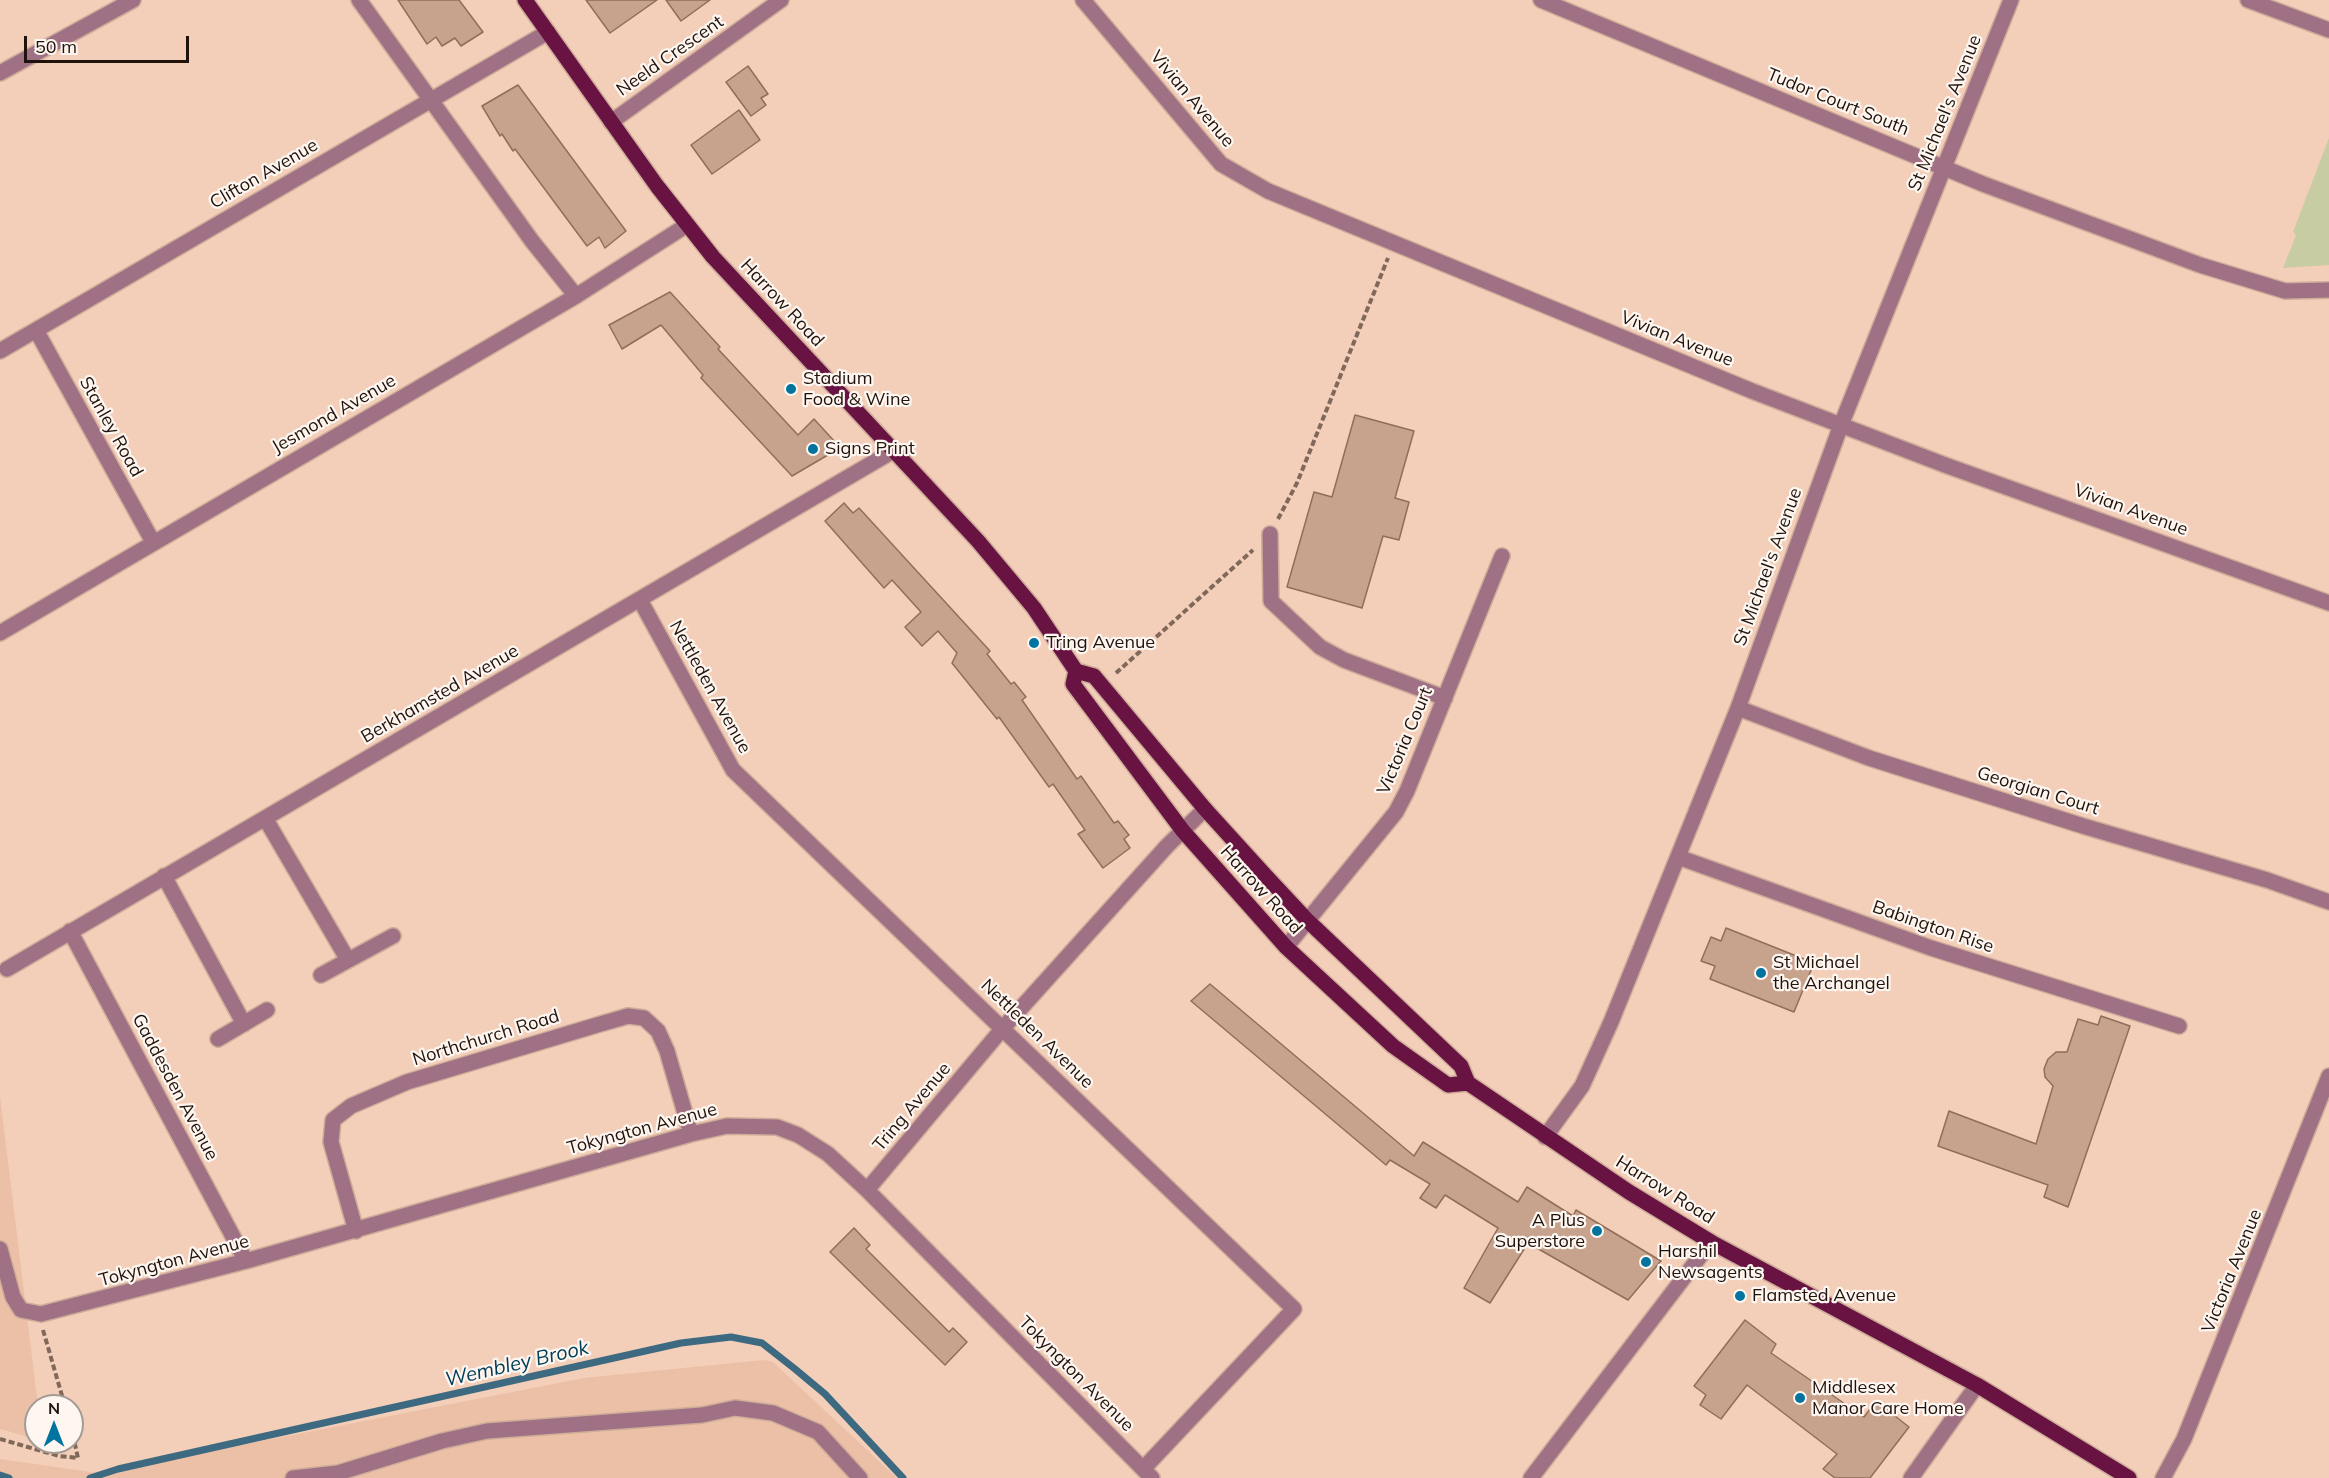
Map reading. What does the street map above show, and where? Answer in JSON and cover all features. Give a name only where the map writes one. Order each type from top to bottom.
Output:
[{"type":"main road","name":"Harrow Road","points":[[525,0],[687,225],[978,541],[1034,608],[1076,671],[1094,676],[1205,809],[1308,921],[1461,1066],[1468,1083],[1545,1137],[1711,1242],[1977,1385],[2129,1478]]},
{"type":"main road","name":"Harrow Road","points":[[1076,671],[1073,684],[1183,831],[1286,947],[1393,1046],[1448,1085],[1468,1083]]},
{"type":"street","points":[[0,73],[133,0]]},
{"type":"street","points":[[359,0],[532,241],[576,296]]},
{"type":"street","name":"Neeld Crescent","points":[[611,122],[781,0]]},
{"type":"street","name":"Vivian Avenue","points":[[1083,0],[1221,164],[1268,191],[1752,391],[2329,603]]},
{"type":"street","name":"Tudor Court South","points":[[1541,0],[1845,128],[1945,166],[1983,184],[2200,265],[2285,291],[2329,290]]},
{"type":"street","name":"St Michael's Avenue","points":[[1545,1137],[1582,1086],[1678,857],[1738,708],[1841,424],[2011,0]]},
{"type":"street","points":[[2248,0],[2329,30]]},
{"type":"street","name":"Clifton Avenue","points":[[0,351],[548,32]]},
{"type":"street","name":"Jesmond Avenue","points":[[0,633],[576,296],[687,225]]},
{"type":"street","name":"Stanley Road","points":[[36,330],[153,542]]},
{"type":"street","name":"Berkhamsted Avenue","points":[[7,969],[893,451]]},
{"type":"street","points":[[1270,534],[1271,601],[1320,647],[1344,660],[1445,698]]},
{"type":"street","name":"Victoria Court","points":[[1286,947],[1396,812],[1407,791],[1502,556]]},
{"type":"street","name":"Nettleden Avenue","points":[[640,600],[733,770],[1294,1309],[1147,1473]]},
{"type":"street","name":"Georgian Court","points":[[1738,708],[1869,758],[2083,826],[2267,880],[2329,902]]},
{"type":"street","name":"Tring Avenue","points":[[867,1190],[1003,1028],[1167,846],[1205,809]]},
{"type":"street","points":[[265,818],[348,960]]},
{"type":"street","name":"Babington Rise","points":[[1678,857],[1931,948],[2179,1026]]},
{"type":"street","points":[[164,876],[244,1024]]},
{"type":"street","name":"Gaddesden Avenue","points":[[70,931],[246,1262]]},
{"type":"street","points":[[321,975],[393,936]]},
{"type":"street","points":[[218,1039],[267,1010]]},
{"type":"street","name":"Northchurch Road","points":[[356,1231],[331,1143],[333,1120],[351,1106],[407,1082],[628,1016],[644,1018],[658,1031],[667,1051],[691,1134]]},
{"type":"street","name":"Victoria Avenue","points":[[2163,1478],[2193,1418],[2329,1076]]},
{"type":"street","name":"Tokyngton Avenue","points":[[0,1249],[13,1297],[21,1310],[41,1314],[246,1262],[691,1134],[726,1126],[777,1127],[798,1135],[828,1154],[867,1190],[1147,1473]]},
{"type":"street","points":[[1531,1478],[1711,1242]]},
{"type":"street","points":[[1911,1478],[1977,1385]]},
{"type":"street","points":[[293,1478],[338,1473],[442,1441],[487,1431],[702,1415],[735,1408],[772,1413],[818,1432],[860,1478]]},
{"type":"path","points":[[1102,686],[1270,534],[1297,483],[1394,243]]},
{"type":"path","points":[[41,1314],[62,1394]]},
{"type":"path","points":[[0,1439],[24,1446]]},
{"type":"path","points":[[52,1454],[78,1458],[77,1454]]},
{"type":"shaded area","points":[[0,1096],[37,1394],[24,1394],[24,1436],[0,1429]]},
{"type":"shaded area","points":[[764,1360],[773,1362],[897,1478],[0,1478],[0,1459],[98,1473],[584,1378]]},
{"type":"green space","points":[[2329,138],[2329,265],[2283,268],[2296,235],[2293,232]]},
{"type":"building","points":[[398,0],[459,0],[483,32],[461,46],[455,38],[442,46],[436,37],[427,44]]},
{"type":"building","points":[[586,0],[657,0],[610,33]]},
{"type":"building","points":[[666,0],[710,0],[681,21]]},
{"type":"building","points":[[748,66],[768,94],[761,98],[766,105],[751,116],[726,82]]},
{"type":"building","points":[[518,85],[626,231],[605,248],[599,237],[587,246],[515,149],[513,151],[502,134],[500,136],[482,106]]},
{"type":"building","points":[[739,110],[760,140],[712,174],[691,145]]},
{"type":"building","points":[[670,292],[720,347],[718,349],[798,435],[814,419],[835,442],[833,452],[792,476],[701,378],[703,375],[661,325],[622,349],[609,325]]},
{"type":"building","points":[[1355,415],[1414,431],[1395,498],[1409,502],[1399,540],[1383,536],[1362,608],[1287,587],[1314,492],[1332,497]]},
{"type":"building","points":[[844,503],[853,513],[859,508],[990,651],[987,654],[1011,684],[1014,682],[1026,697],[1022,700],[1077,779],[1081,776],[1114,823],[1118,821],[1129,835],[1124,839],[1130,848],[1103,868],[1078,834],[1085,830],[1053,784],[1049,787],[999,717],[997,719],[952,663],[957,653],[938,631],[922,646],[905,627],[921,612],[892,580],[884,588],[825,521]]},
{"type":"building","name":"St Michael the Archangel","points":[[1726,928],[1814,963],[1794,1012],[1710,979],[1715,966],[1701,961],[1711,937],[1721,941]]},
{"type":"building","points":[[1210,984],[1414,1156],[1423,1142],[1518,1202],[1527,1187],[1573,1216],[1576,1210],[1661,1261],[1628,1300],[1528,1243],[1490,1303],[1464,1288],[1498,1228],[1445,1195],[1436,1208],[1420,1198],[1430,1184],[1390,1160],[1386,1165],[1191,1001]]},
{"type":"building","points":[[2101,1016],[2130,1026],[2068,1207],[2044,1197],[2048,1185],[1938,1146],[1949,1111],[2036,1144],[2053,1086],[2045,1077],[2044,1069],[2048,1059],[2056,1052],[2067,1052],[2078,1019],[2098,1025]]},
{"type":"building","points":[[854,1228],[870,1245],[866,1249],[949,1332],[953,1328],[967,1342],[945,1365],[830,1252]]},
{"type":"building","name":"Middlesex Manor Care Home","points":[[1745,1320],[1776,1344],[1771,1353],[1864,1417],[1876,1401],[1909,1427],[1870,1478],[1835,1478],[1823,1469],[1837,1454],[1747,1385],[1721,1419],[1700,1405],[1706,1395],[1694,1386]]},
{"type":"waterway","name":"Wembley Brook","points":[[90,1478],[118,1469],[681,1343],[731,1337],[762,1343],[795,1369],[825,1394],[903,1478]]},
{"type":"waterway","name":"Wembley Brook","points":[[0,1475],[9,1478]]},
{"type":"place","name":"Stadium Food & Wine","points":[[791,389]]},
{"type":"place","name":"Signs Print","points":[[813,449]]},
{"type":"place","name":"Tring Avenue","points":[[1034,643]]},
{"type":"place","name":"St Michael the Archangel","points":[[1761,973]]},
{"type":"place","name":"A Plus Superstore","points":[[1597,1231]]},
{"type":"place","name":"Harshil Newsagents","points":[[1646,1262]]},
{"type":"place","name":"Flamsted Avenue","points":[[1740,1296]]},
{"type":"place","name":"Middlesex Manor Care Home","points":[[1800,1398]]}]
